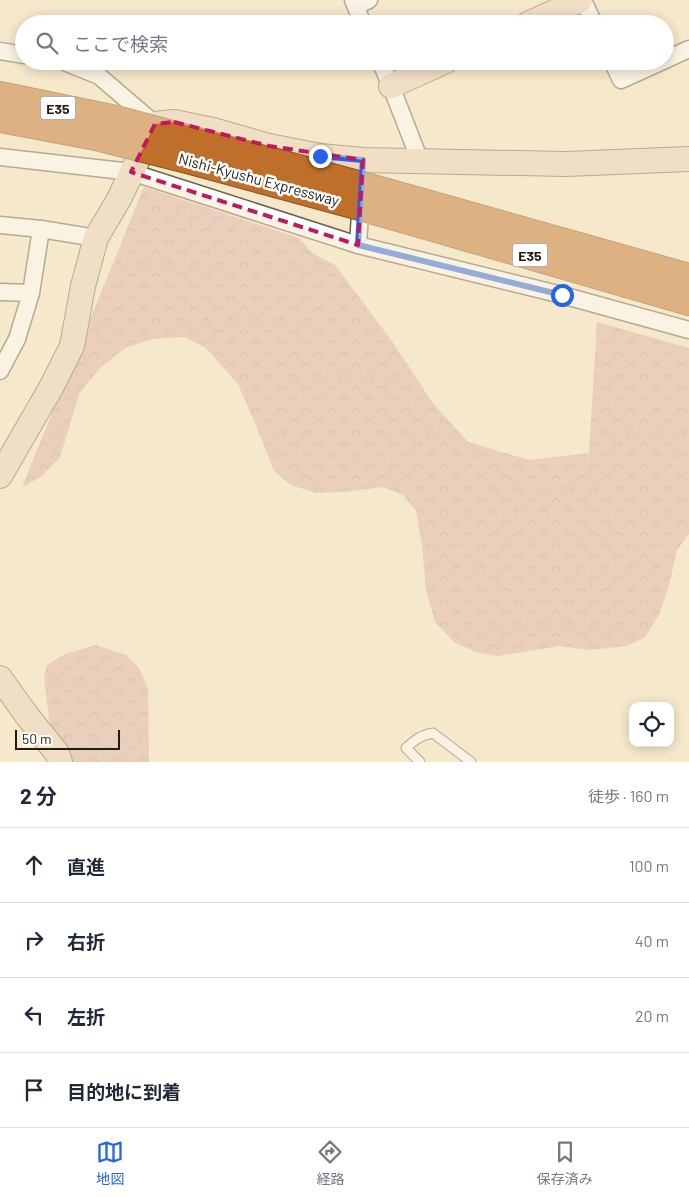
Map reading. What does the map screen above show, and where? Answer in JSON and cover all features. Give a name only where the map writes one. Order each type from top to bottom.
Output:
[{"type":"highway","name":"Nishi-Kyushu Expressway","points":[[0,96],[106,128],[187,159],[376,200],[689,278]]},
{"type":"highway","name":"Nishi-Kyushu Expressway","points":[[0,118],[106,128]]},
{"type":"highway","name":"Nishi-Kyushu Expressway","points":[[376,200],[689,301]]},
{"type":"street","points":[[548,15],[582,0],[590,15]]},
{"type":"street","points":[[359,2],[361,15]]},
{"type":"street","points":[[674,56],[689,49]]},
{"type":"street","points":[[0,51],[15,54]]},
{"type":"street","points":[[84,70],[99,76],[155,124],[174,122],[213,130],[269,146],[320,156],[363,160],[566,164],[689,159]]},
{"type":"street","points":[[384,70],[420,161]]},
{"type":"street","points":[[391,86],[426,70]]},
{"type":"street","points":[[616,70],[621,80],[644,70]]},
{"type":"street","points":[[1,472],[52,386],[72,346],[83,286],[96,238],[119,199],[155,124]]},
{"type":"street","points":[[0,157],[131,172],[358,245],[562,295],[689,330]]},
{"type":"street","points":[[358,245],[363,160]]},
{"type":"street","points":[[0,225],[41,229],[96,238]]},
{"type":"street","points":[[1,368],[17,340],[31,293],[41,229]]},
{"type":"street","points":[[0,292],[31,293]]},
{"type":"street","points":[[3,688],[57,753],[60,762]]},
{"type":"lane","points":[[420,762],[406,748],[417,738],[433,733],[471,762]]},
{"type":"highlighted area","points":[[174,122],[269,146],[363,160],[358,245],[131,172],[155,124]]},
{"type":"green space","points":[[144,187],[299,238],[312,253],[335,265],[394,344],[432,402],[468,442],[529,460],[589,453],[597,322],[689,348],[689,534],[677,550],[669,585],[659,615],[645,637],[627,646],[589,650],[560,646],[498,656],[476,652],[454,642],[435,622],[426,590],[422,544],[416,511],[403,495],[383,487],[344,492],[316,493],[291,485],[274,471],[238,384],[206,348],[184,337],[153,339],[125,348],[101,367],[80,392],[60,457],[41,477],[22,487]]},
{"type":"green space","points":[[96,645],[126,655],[139,668],[148,689],[149,762],[59,762],[49,719],[44,677],[47,665],[65,654]]},
{"type":"route","points":[[320,156],[363,160],[358,245],[562,295]]}]
